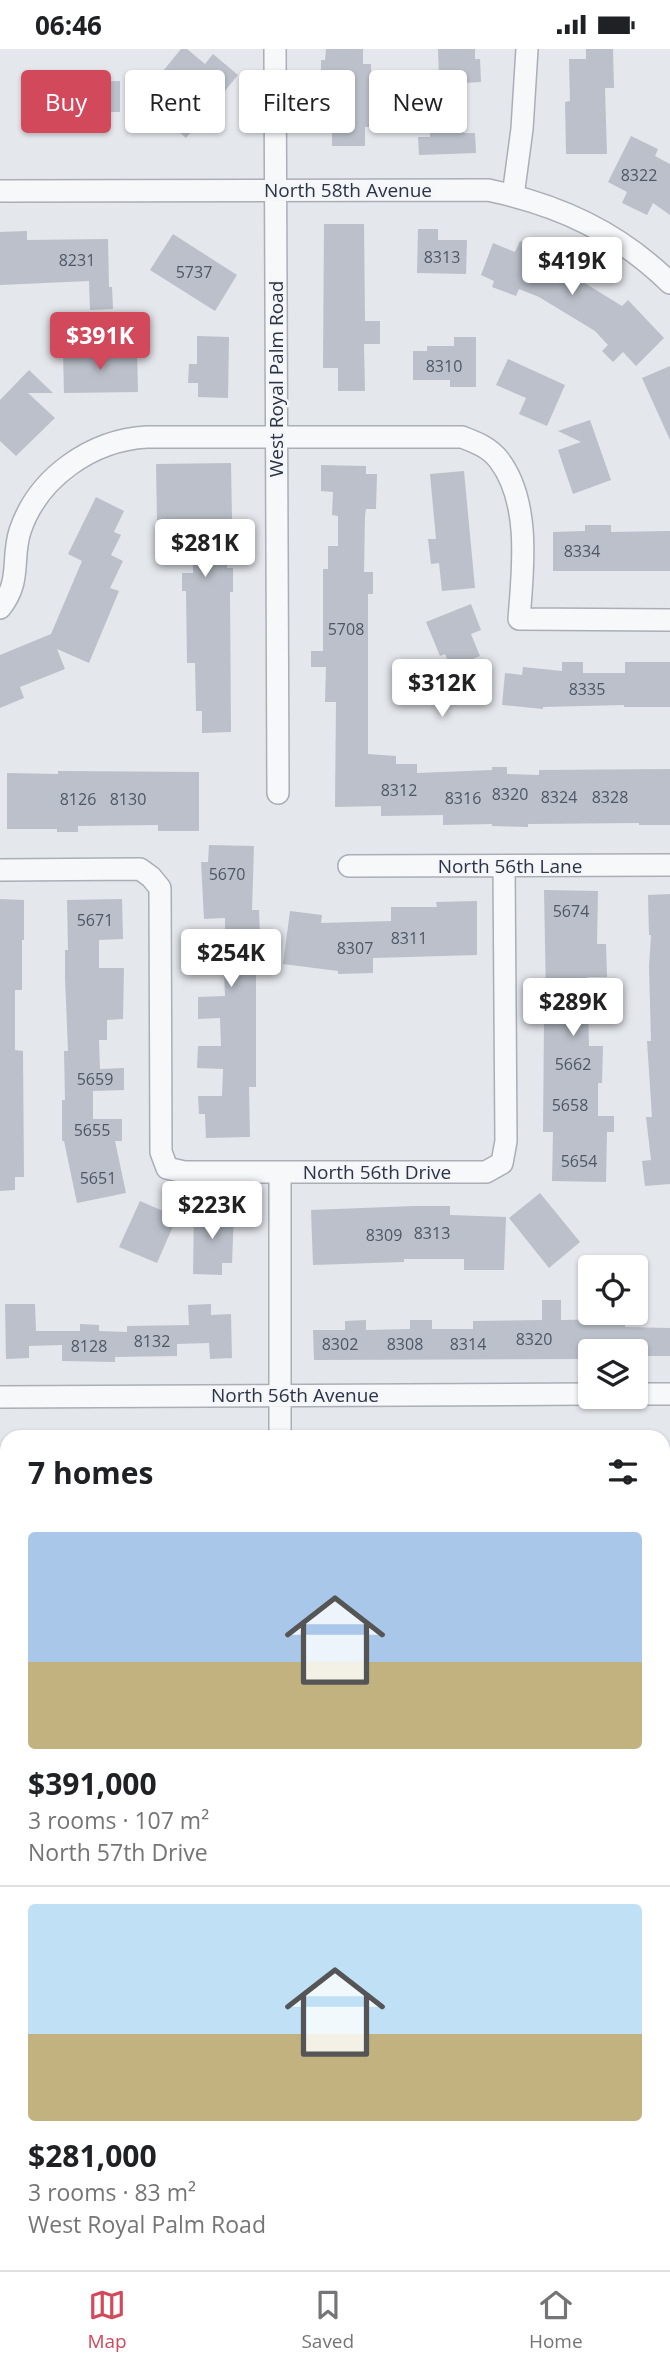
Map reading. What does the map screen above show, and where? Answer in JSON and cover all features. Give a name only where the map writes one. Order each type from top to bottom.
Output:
[{"type":"street","name":"West Royal Palm Road","points":[[275,49],[278,793]]},
{"type":"street","points":[[513,195],[522,129],[527,49]]},
{"type":"street","name":"North 58th Avenue","points":[[0,191],[488,190],[513,195],[586,221],[627,246],[670,283]]},
{"type":"street","points":[[0,608],[14,583],[20,532],[34,502],[56,475],[85,455],[109,443],[128,438],[462,436],[484,446],[499,459],[518,496],[523,566],[519,619],[670,619]]},
{"type":"street","name":"North 56th Lane","points":[[349,866],[670,865]]},
{"type":"street","name":"North 56th Drive","points":[[0,870],[139,869],[151,877],[160,888],[160,1152],[167,1168],[184,1172],[486,1172],[502,1163],[506,1140],[504,867]]},
{"type":"street","points":[[280,1172],[280,1430]]},
{"type":"street","name":"North 56th Avenue","points":[[0,1397],[578,1394]]},
{"type":"street","points":[[648,1394],[670,1394]]},
{"type":"building","points":[[181,49],[187,49],[205,64],[213,54],[238,75],[225,91],[225,70],[164,70]]},
{"type":"building","points":[[326,49],[363,49],[363,64],[371,64],[369,127],[365,127],[365,146],[332,146],[332,133],[355,133],[355,70],[321,70],[321,60],[325,60]]},
{"type":"building","points":[[438,49],[475,49],[475,59],[480,59],[481,82],[467,83],[467,70],[439,70]]},
{"type":"building","points":[[586,49],[613,49],[614,88],[605,88],[607,154],[566,154],[565,102],[570,101],[569,59],[586,59]]},
{"type":"building","points":[[111,81],[120,81],[120,112],[111,112]]},
{"type":"building","points":[[430,133],[475,133],[476,153],[419,155],[418,137],[430,137]]},
{"type":"building","points":[[631,136],[658,149],[655,156],[670,164],[670,215],[653,203],[647,215],[622,203],[627,192],[608,182]]},
{"type":"building","points":[[324,224],[364,224],[365,321],[380,321],[380,344],[364,344],[365,391],[338,391],[338,368],[323,368]]},
{"type":"building","points":[[418,229],[438,229],[438,240],[467,240],[466,274],[417,273]]},
{"type":"building","points":[[27,231],[27,240],[108,239],[109,287],[112,287],[113,309],[90,310],[89,281],[0,285],[0,232]]},
{"type":"building","points":[[173,234],[237,275],[215,311],[150,270]]},
{"type":"building","points":[[520,241],[567,258],[590,272],[583,282],[622,306],[628,300],[664,338],[636,366],[623,352],[613,362],[602,351],[608,345],[595,331],[539,297],[519,289],[516,296],[492,287],[494,281],[481,275],[493,243],[515,252]]},
{"type":"building","points":[[197,336],[229,337],[228,398],[198,397],[198,383],[188,383],[189,364],[197,364]]},
{"type":"building","points":[[454,337],[476,337],[476,387],[450,387],[450,380],[413,380],[413,351],[427,351],[427,346],[454,346]]},
{"type":"building","points":[[137,351],[138,392],[64,393],[63,352]]},
{"type":"building","points":[[508,359],[565,385],[547,426],[519,414],[526,398],[496,385]]},
{"type":"building","points":[[670,366],[670,440],[642,378]]},
{"type":"building","points":[[29,370],[53,393],[28,393],[55,418],[16,456],[0,441],[0,400]]},
{"type":"building","points":[[590,420],[611,480],[573,494],[558,450],[581,442],[558,431]]},
{"type":"building","points":[[231,463],[232,519],[227,519],[227,568],[233,568],[233,592],[230,592],[231,732],[202,733],[202,711],[196,711],[195,663],[187,663],[186,591],[182,591],[182,573],[193,573],[193,519],[157,520],[156,464]]},
{"type":"building","points":[[321,465],[366,466],[366,474],[377,474],[376,509],[366,509],[365,516],[364,572],[373,572],[373,594],[368,594],[368,754],[396,756],[396,764],[417,764],[417,773],[492,770],[492,767],[507,767],[507,774],[539,775],[539,770],[670,769],[670,825],[443,825],[443,815],[381,816],[381,806],[335,807],[336,702],[325,702],[326,667],[311,667],[311,651],[323,651],[323,569],[328,569],[328,546],[338,546],[338,516],[332,515],[333,492],[321,491]]},
{"type":"building","points":[[464,471],[475,588],[442,591],[439,563],[431,564],[428,539],[436,539],[430,474]]},
{"type":"building","points":[[96,497],[124,511],[114,532],[121,535],[111,555],[123,561],[110,588],[119,591],[89,663],[57,649],[65,669],[20,687],[24,698],[0,708],[0,655],[51,634],[82,561],[68,554]]},
{"type":"building","points":[[585,525],[611,525],[611,532],[670,531],[670,571],[553,571],[553,532],[585,531]]},
{"type":"building","points":[[471,604],[481,630],[471,634],[480,656],[451,668],[445,654],[440,656],[426,622]]},
{"type":"building","points":[[562,662],[583,662],[583,673],[625,673],[625,662],[670,662],[670,707],[624,705],[543,709],[502,705],[505,673],[522,675],[523,667],[562,671]]},
{"type":"building","points":[[58,771],[199,772],[199,831],[158,831],[158,825],[78,826],[78,832],[57,832],[57,829],[7,829],[7,773],[58,774]]},
{"type":"building","points":[[209,845],[254,846],[252,910],[259,910],[260,936],[256,936],[256,1087],[249,1087],[250,1137],[206,1138],[205,1114],[199,1114],[198,1096],[222,1096],[223,1069],[197,1068],[198,1046],[221,1046],[220,1018],[198,1019],[198,997],[225,996],[224,968],[198,968],[197,946],[225,946],[225,918],[204,919],[201,862],[208,862]]},
{"type":"building","points":[[544,890],[598,891],[597,944],[606,944],[607,977],[587,977],[589,1046],[603,1046],[602,1083],[598,1083],[598,1116],[614,1116],[614,1132],[607,1132],[606,1182],[552,1181],[553,1132],[543,1132],[544,1022],[541,1022],[540,996],[546,996]]},
{"type":"building","points":[[670,894],[670,1184],[645,1186],[642,1161],[651,1160],[646,1117],[652,1117],[647,1041],[651,1041],[651,935],[648,895]]},
{"type":"building","points":[[0,899],[24,900],[22,990],[15,990],[15,1050],[23,1051],[24,1177],[15,1177],[15,1190],[0,1191]]},
{"type":"building","points":[[122,899],[123,939],[99,940],[99,968],[124,968],[123,1019],[107,1020],[107,1040],[99,1040],[100,1069],[124,1068],[124,1090],[93,1091],[93,1119],[122,1119],[122,1141],[115,1141],[126,1193],[77,1203],[62,1141],[64,1051],[68,1051],[65,978],[65,950],[68,950],[67,900]]},
{"type":"building","points":[[477,901],[477,955],[373,958],[373,973],[338,974],[338,971],[283,964],[290,911],[322,915],[321,923],[391,921],[391,907],[437,907],[436,902]]},
{"type":"building","points":[[540,1193],[580,1242],[549,1268],[509,1218]]},
{"type":"building","points":[[140,1201],[177,1217],[157,1263],[119,1247]]},
{"type":"building","points":[[450,1206],[450,1215],[506,1217],[504,1270],[464,1270],[464,1259],[404,1259],[404,1262],[313,1265],[311,1210]]},
{"type":"building","points":[[194,1210],[234,1211],[232,1263],[222,1263],[222,1275],[193,1274]]},
{"type":"building","points":[[542,1300],[561,1300],[561,1320],[578,1320],[578,1325],[670,1328],[670,1356],[648,1356],[648,1339],[578,1339],[578,1359],[314,1360],[313,1330],[345,1330],[345,1321],[366,1320],[366,1330],[410,1329],[410,1320],[432,1320],[432,1329],[473,1329],[473,1321],[542,1320]]},
{"type":"building","points":[[5,1304],[35,1304],[36,1331],[80,1331],[80,1324],[99,1325],[99,1331],[127,1332],[127,1326],[189,1325],[188,1305],[211,1304],[211,1315],[231,1314],[232,1358],[210,1359],[209,1343],[177,1344],[177,1356],[115,1357],[115,1362],[62,1361],[62,1345],[29,1346],[29,1358],[6,1359]]}]
